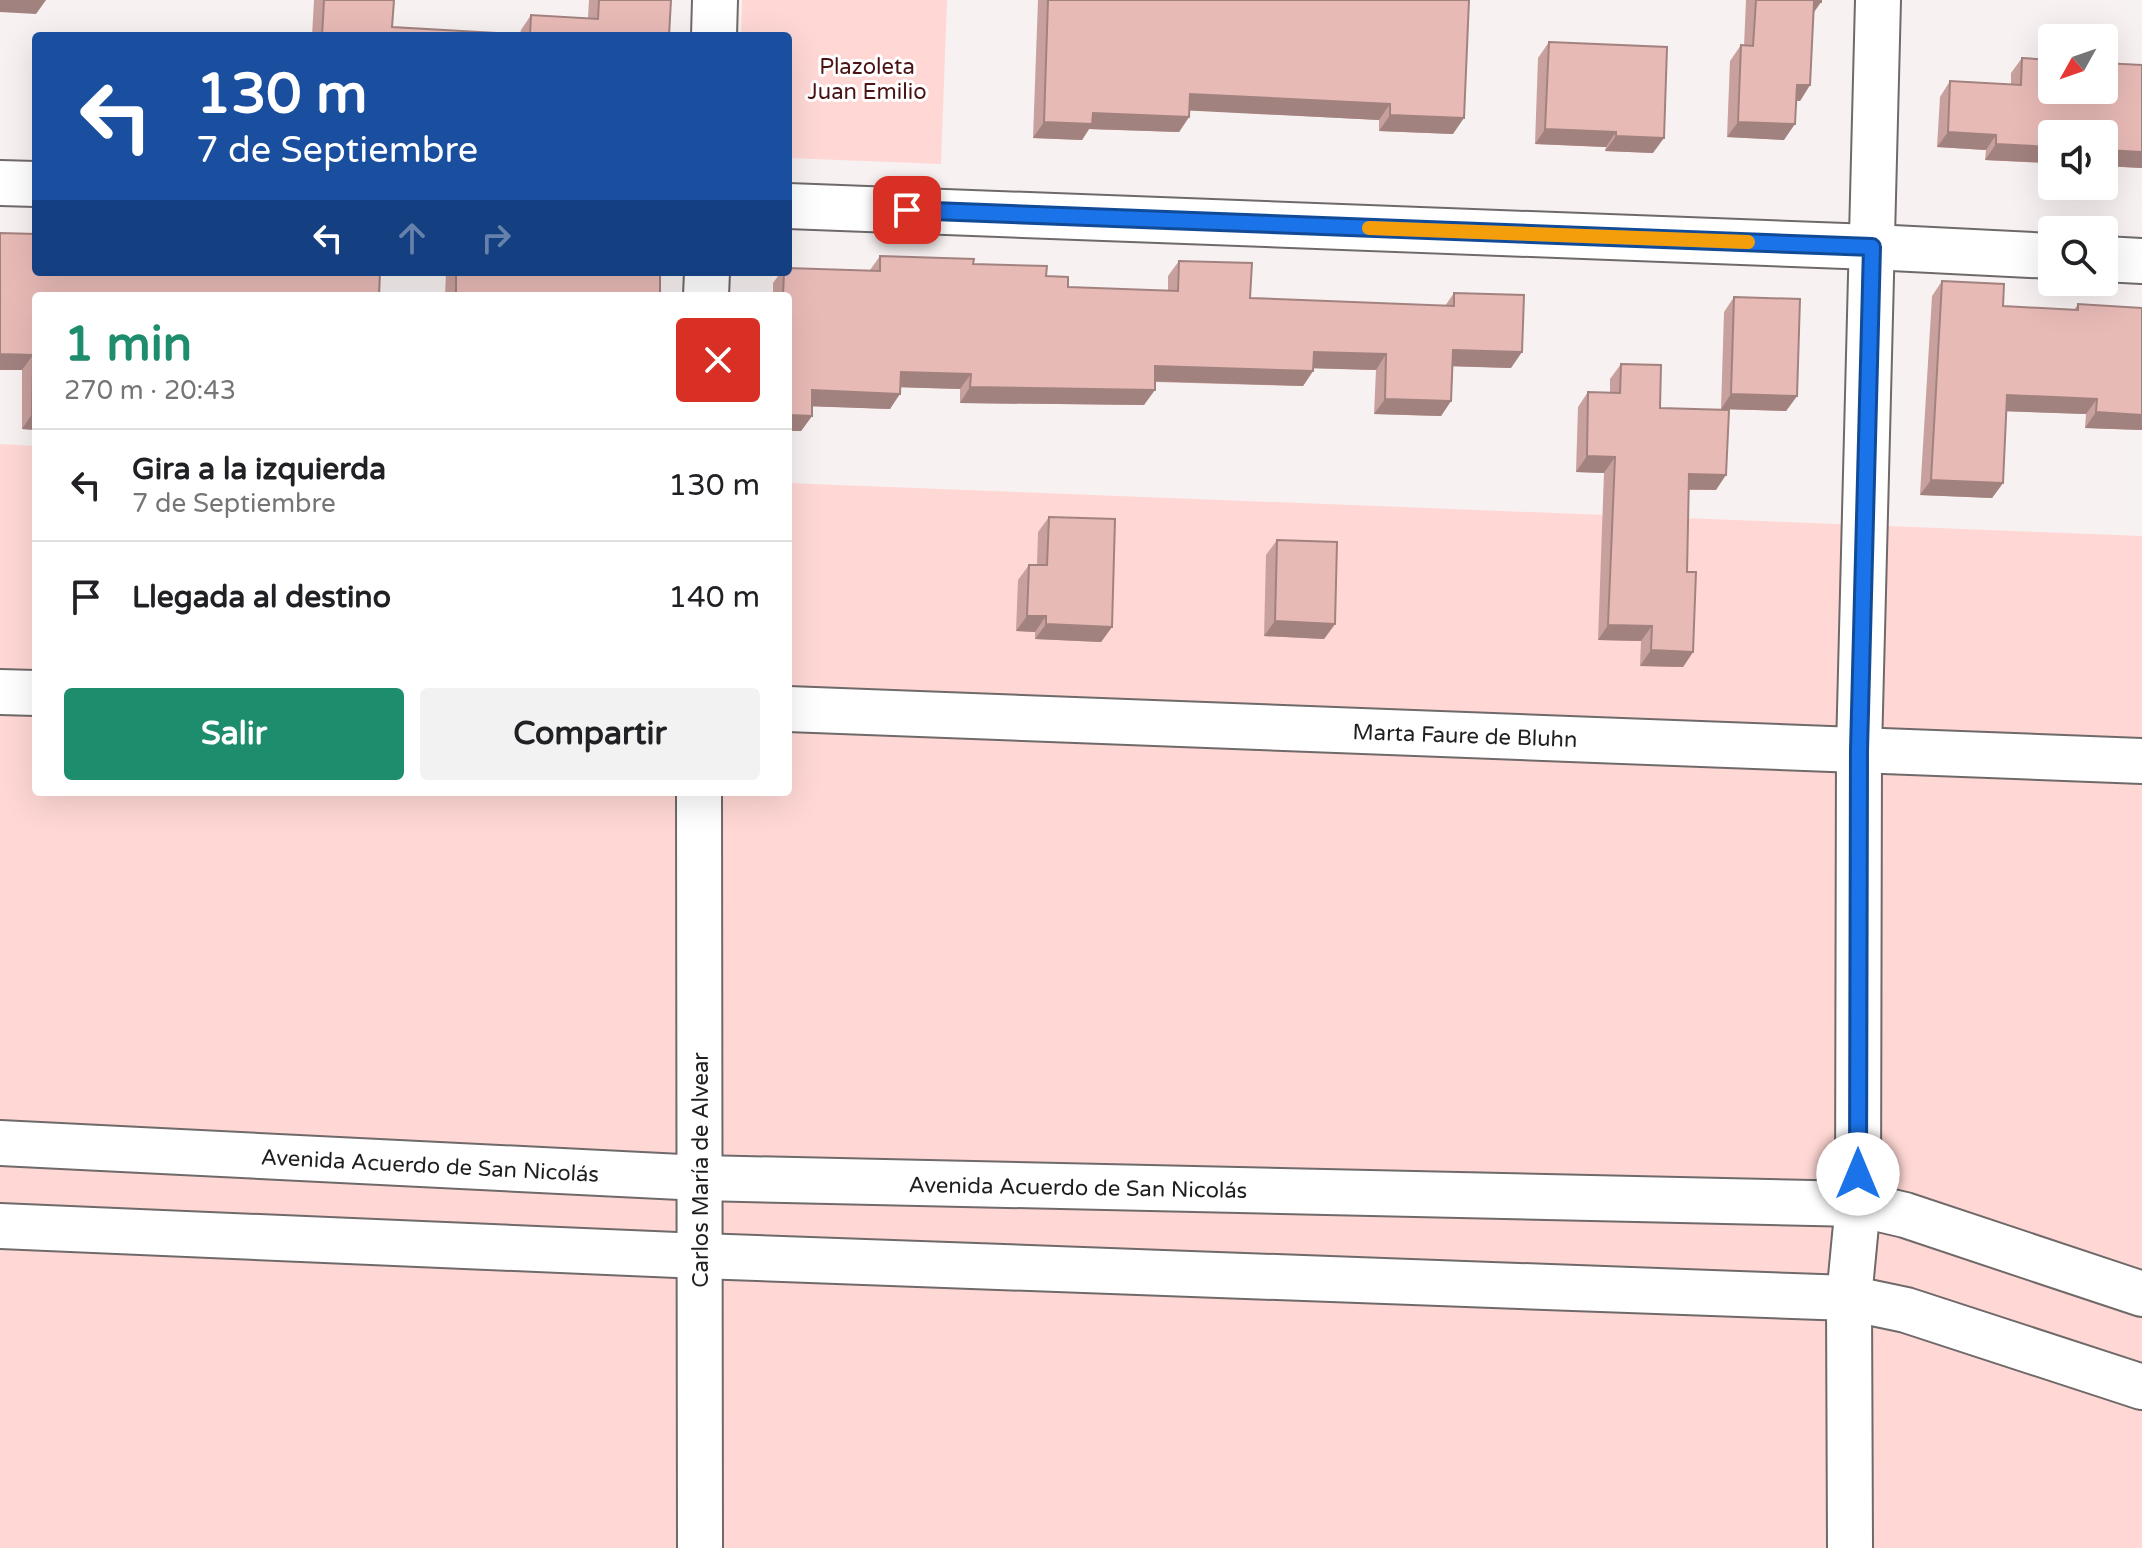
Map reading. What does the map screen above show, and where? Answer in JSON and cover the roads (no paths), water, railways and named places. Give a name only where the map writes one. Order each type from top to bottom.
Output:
[{"type":"street","points":[[714,32],[715,0]]},
{"type":"street","points":[[1850,1548],[1849,1298],[1858,1204],[1859,750],[1878,0]]},
{"type":"street","points":[[0,183],[32,184]]},
{"type":"street","points":[[792,206],[2038,255]]},
{"type":"street","points":[[2118,260],[2142,261]]},
{"type":"street","points":[[0,692],[32,693]]},
{"type":"street","name":"Marta Faure de Bluhn","points":[[792,709],[2142,761]]},
{"type":"street","name":"Carlos María de Alvear","points":[[699,796],[700,1548]]},
{"type":"street","name":"Avenida Acuerdo de San Nicolás","points":[[0,1143],[701,1178],[1858,1204],[1905,1215],[2142,1294]]},
{"type":"street","points":[[0,1226],[700,1256],[1849,1298],[1906,1310],[2142,1387]]},
{"type":"park label","name":"Plazoleta Juan Emilio","points":[[867,78]]}]
